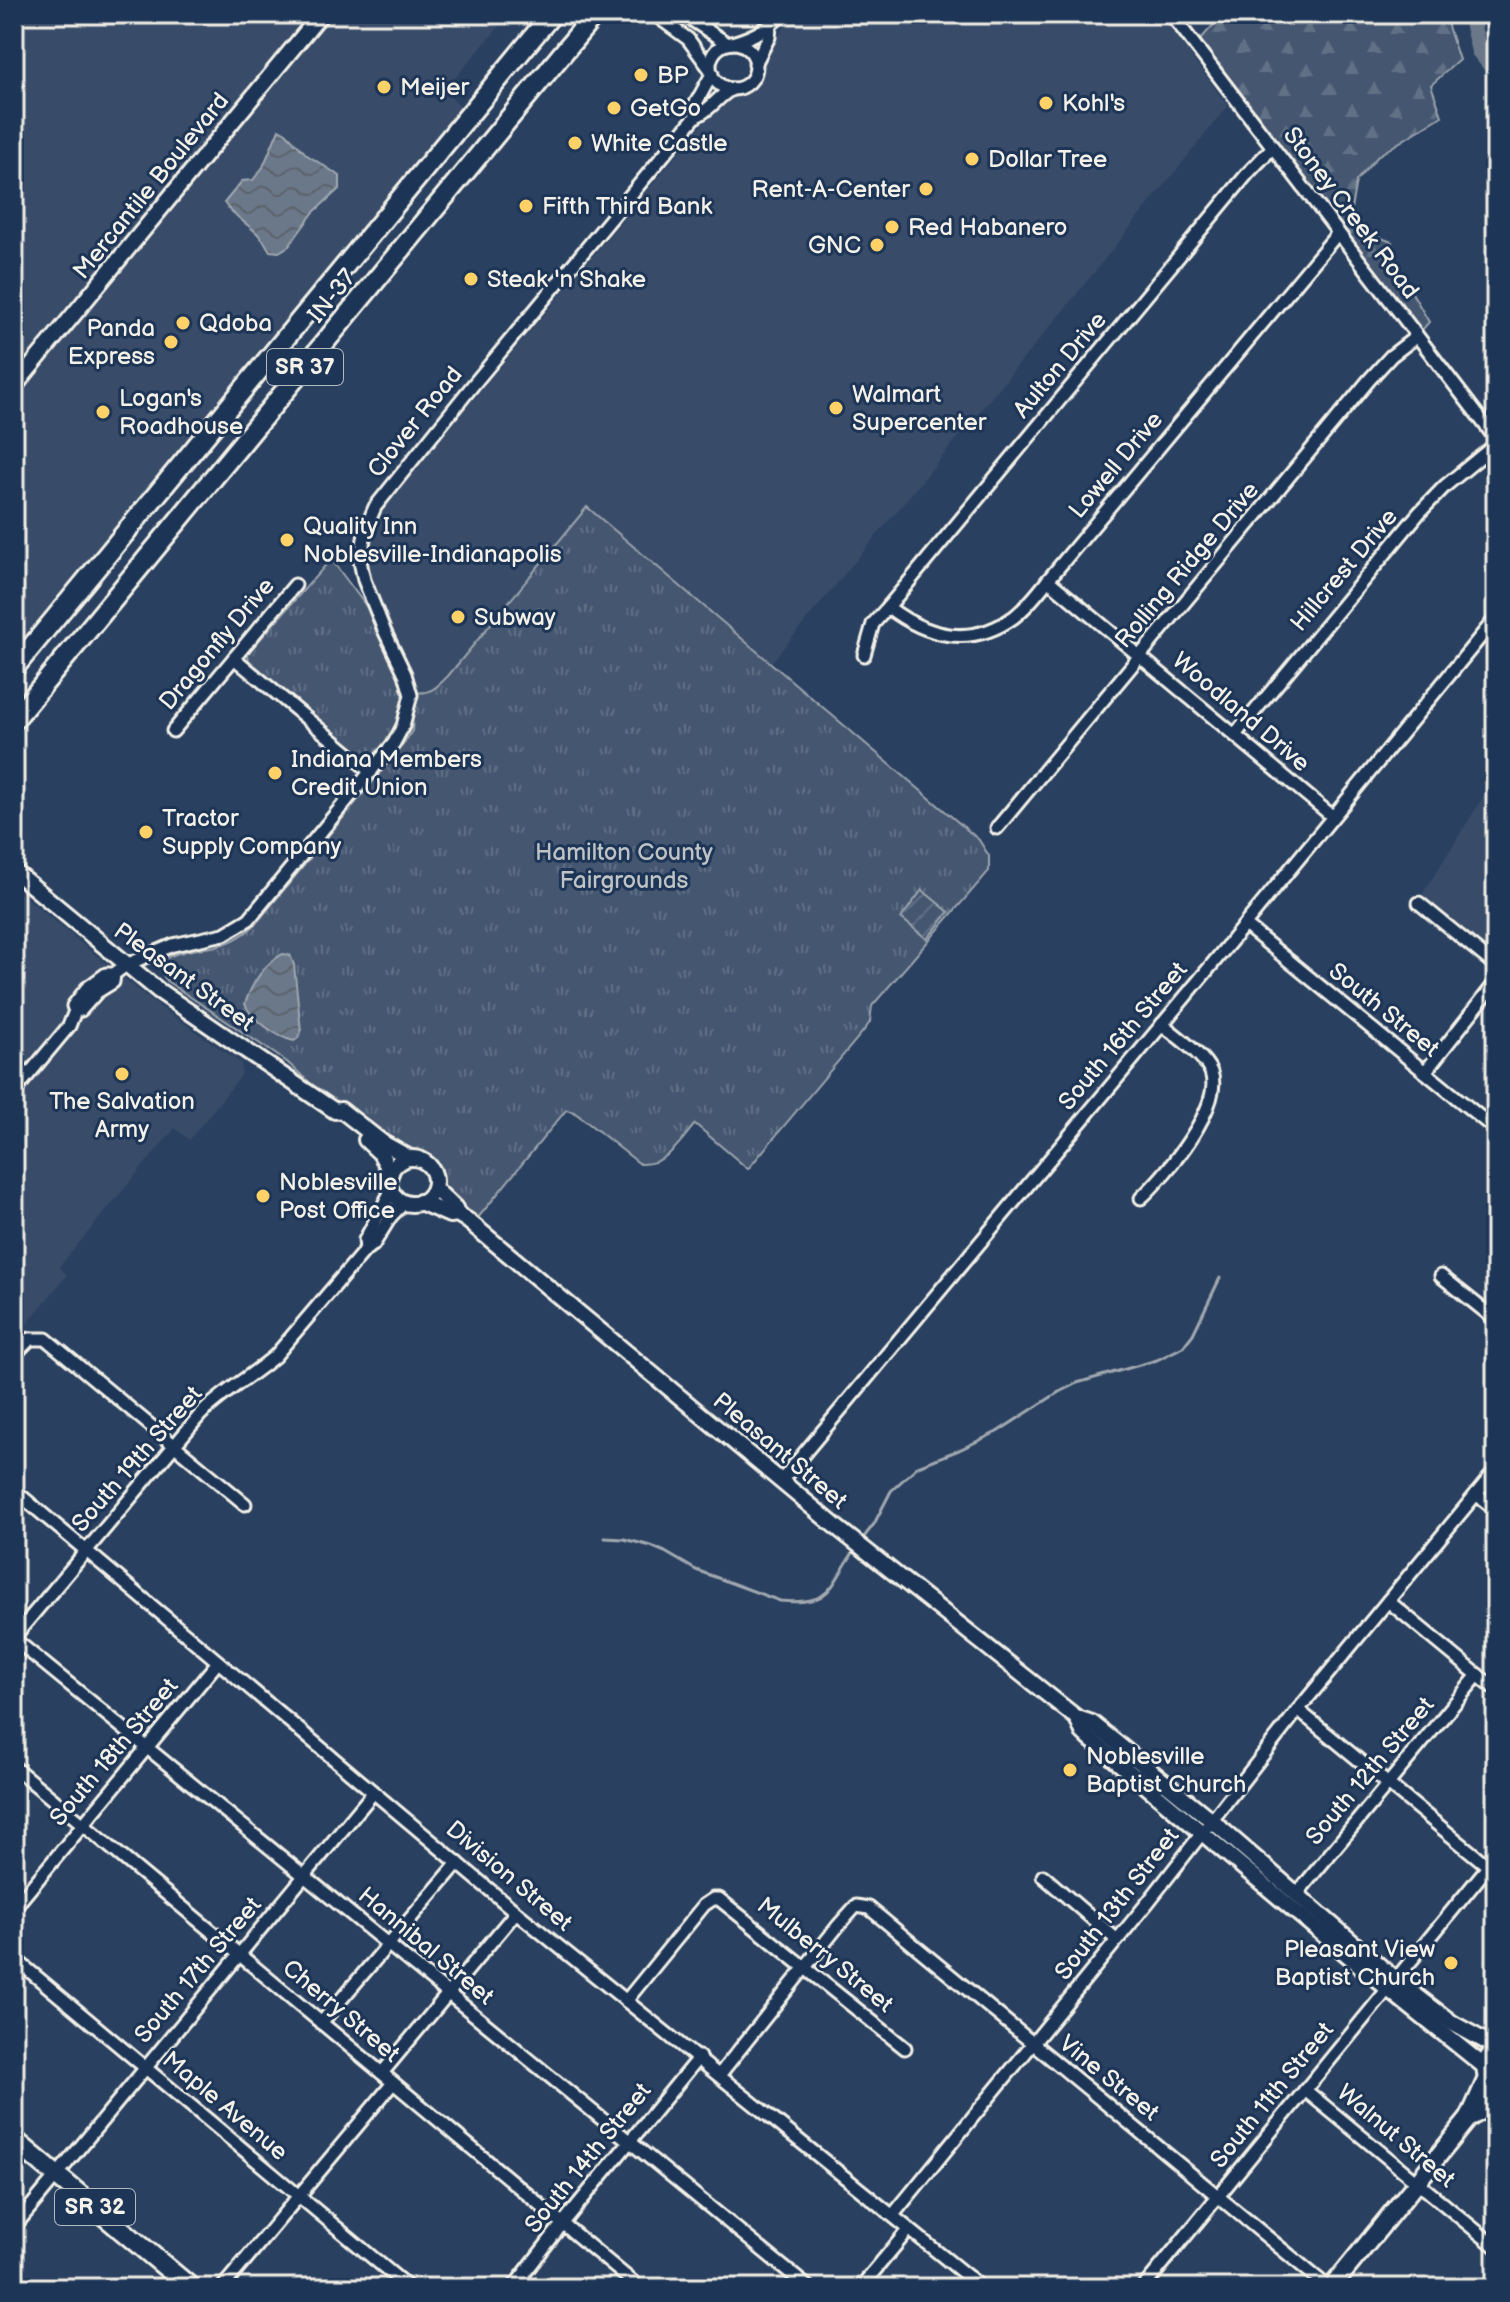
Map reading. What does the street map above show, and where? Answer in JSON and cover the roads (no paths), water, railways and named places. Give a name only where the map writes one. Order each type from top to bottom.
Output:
[{"type":"main road","name":"IN-37","points":[[14,668],[552,14]]},
{"type":"main road","name":"IN-37","points":[[14,720],[595,14]]},
{"type":"main road","points":[[1330,2288],[1469,2118],[1489,2078],[1487,2059],[1496,2048]]},
{"type":"main road","points":[[1469,2118],[1496,2103]]},
{"type":"main road","name":"SR 32","points":[[14,2140],[191,2288]]},
{"type":"street","name":"Mercantile Boulevard","points":[[14,387],[321,14]]},
{"type":"street","points":[[654,14],[688,39],[718,83],[732,89],[746,85],[751,79],[769,37],[770,27]]},
{"type":"street","points":[[683,14],[706,31],[750,51],[755,64]]},
{"type":"street","points":[[711,72],[712,56],[722,46],[749,39],[770,27],[782,14]]},
{"type":"street","name":"Stoney Creek Road","points":[[1171,14],[1496,441]]},
{"type":"street","name":"Clover Road","points":[[696,116],[696,103],[711,72]]},
{"type":"street","name":"Clover Road","points":[[14,1092],[69,1026],[75,1011],[73,1006],[87,988],[106,974],[173,945],[224,934],[255,914],[400,733],[411,695],[364,580],[360,561],[362,543],[373,512],[473,385],[696,116],[732,89]]},
{"type":"street","name":"Aulton Drive","points":[[864,655],[873,624],[1248,173],[1273,147]]},
{"type":"street","name":"Lowell Drive","points":[[888,607],[921,628],[935,633],[967,636],[1016,616],[1338,233]]},
{"type":"street","name":"Rolling Ridge Drive","points":[[997,828],[1369,380],[1391,356],[1417,336]]},
{"type":"street","name":"Hillcrest Drive","points":[[1235,735],[1419,513],[1496,441]]},
{"type":"street","name":"Woodland Drive","points":[[1048,580],[1332,816]]},
{"type":"street","name":"Dragonfly Drive","points":[[173,731],[295,585]]},
{"type":"street","name":"South 16th Street","points":[[781,1481],[1245,925],[1496,618]]},
{"type":"street","points":[[234,658],[371,772]]},
{"type":"street","name":"Pleasant Street","points":[[14,871],[120,970],[175,1002],[335,1111],[341,1110],[383,1143],[410,1158]]},
{"type":"street","points":[[1419,903],[1496,966]]},
{"type":"street","name":"South Street","points":[[1245,925],[1496,1130]]},
{"type":"street","points":[[1425,1072],[1496,982]]},
{"type":"street","points":[[1141,1198],[1178,1157],[1209,1103],[1213,1089],[1211,1072],[1205,1061],[1162,1024]]},
{"type":"street","name":"Pleasant Street","points":[[335,1111],[335,1118],[372,1144],[391,1173]]},
{"type":"street","points":[[410,1158],[430,1167],[435,1181],[430,1194],[420,1202],[404,1203],[391,1191],[389,1184],[397,1164],[410,1158]]},
{"type":"street","name":"Pleasant Street","points":[[434,1188],[455,1208],[457,1214],[781,1481],[1077,1718],[1092,1723],[1206,1826],[1392,1984],[1496,2048]]},
{"type":"street","name":"South 19th Street","points":[[366,1249],[365,1240],[391,1191]]},
{"type":"street","name":"Pleasant Street","points":[[420,1202],[450,1215],[457,1214]]},
{"type":"street","name":"South 19th Street","points":[[14,1638],[214,1400],[275,1356],[366,1249],[373,1245],[391,1216],[404,1203]]},
{"type":"street","points":[[1441,1276],[1496,1320]]},
{"type":"street","points":[[14,1355],[30,1339],[43,1338],[245,1504]]},
{"type":"street","name":"South 13th Street","points":[[893,2215],[1117,1940],[1298,1710],[1496,1470]]},
{"type":"street","name":"Division Street","points":[[14,1490],[516,1912],[982,2288]]},
{"type":"street","points":[[1476,1494],[1496,1510]]},
{"type":"street","points":[[1388,1601],[1496,1690]]},
{"type":"street","name":"Hannibal Street","points":[[14,1638],[809,2288]]},
{"type":"street","name":"South 18th Street","points":[[14,1908],[218,1662]]},
{"type":"street","name":"South 12th Street","points":[[1296,1895],[1478,1675]]},
{"type":"street","points":[[1298,1710],[1387,1784],[1492,1862]]},
{"type":"street","name":"Cherry Street","points":[[14,1767],[640,2288]]},
{"type":"street","name":"South 17th Street","points":[[14,2227],[373,1793]]},
{"type":"street","name":"Pleasant Street","points":[[1206,1826],[1296,1895],[1489,2078]]},
{"type":"street","name":"South 11th Street","points":[[1149,2286],[1218,2195],[1492,1862]]},
{"type":"street","points":[[321,2023],[458,1863]]},
{"type":"street","points":[[1043,1876],[1117,1940]]},
{"type":"street","name":"Mulberry Street","points":[[626,2001],[704,1905],[716,1899],[723,1901],[905,2048]]},
{"type":"street","name":"Vine Street","points":[[806,1967],[859,1905],[869,1908],[1330,2288]]},
{"type":"street","points":[[382,2073],[516,1912]]},
{"type":"street","name":"Maple Avenue","points":[[14,1958],[409,2288]]},
{"type":"street","points":[[720,2074],[806,1967]]},
{"type":"street","name":"South 14th Street","points":[[513,2288],[699,2057]]},
{"type":"street","points":[[222,2288],[393,2083]]},
{"type":"street","name":"Walnut Street","points":[[1305,2090],[1496,2247]]},
{"type":"street","points":[[860,2288],[909,2229]]},
{"type":"street","points":[[961,2288],[970,2278]]},
{"type":"water","points":[[279,129],[307,155],[340,176],[340,188],[313,213],[289,246],[279,252],[270,251],[259,236],[224,203],[242,181],[253,180],[263,167]]},
{"type":"water","points":[[283,954],[290,955],[294,965],[301,1031],[294,1041],[266,1027],[245,1004],[260,975]]},
{"type":"waterway","points":[[1470,14],[1479,51],[1496,72]]},
{"type":"waterway","points":[[861,1541],[874,1524],[891,1491],[918,1466],[997,1432],[1077,1383],[1157,1360],[1183,1347],[1193,1334],[1220,1278]]},
{"type":"waterway","points":[[605,1538],[651,1546],[696,1570],[780,1601],[798,1602],[821,1597],[828,1591],[855,1550]]},
{"type":"place","name":"BP","points":[[641,75]]},
{"type":"place","name":"Meijer","points":[[384,87]]},
{"type":"place","name":"Kohl's","points":[[1046,103]]},
{"type":"place","name":"GetGo","points":[[614,108]]},
{"type":"place","name":"White Castle","points":[[575,143]]},
{"type":"place","name":"Dollar Tree","points":[[972,159]]},
{"type":"place","name":"Rent-A-Center","points":[[926,189]]},
{"type":"place","name":"Fifth Third Bank","points":[[526,206]]},
{"type":"place","name":"Red Habanero","points":[[892,227]]},
{"type":"place","name":"GNC","points":[[877,245]]},
{"type":"place","name":"Steak 'n Shake","points":[[471,279]]},
{"type":"place","name":"Qdoba","points":[[183,323]]},
{"type":"place","name":"Panda Express","points":[[171,342]]},
{"type":"place","name":"Walmart Supercenter","points":[[836,408]]},
{"type":"place","name":"Logan's Roadhouse","points":[[103,412]]},
{"type":"place","name":"Quality Inn Noblesville-Indianapolis","points":[[287,540]]},
{"type":"place","name":"Subway","points":[[458,617]]},
{"type":"place","name":"Indiana Members Credit Union","points":[[275,773]]},
{"type":"place","name":"Tractor Supply Company","points":[[146,832]]},
{"type":"place","name":"The Salvation Army","points":[[122,1074]]},
{"type":"place","name":"Noblesville Post Office","points":[[263,1196]]},
{"type":"place","name":"Noblesville Baptist Church","points":[[1070,1770]]},
{"type":"place","name":"Pleasant View Baptist Church","points":[[1451,1963]]},
{"type":"park label","name":"Hamilton County Fairgrounds","points":[[624,866]]}]
